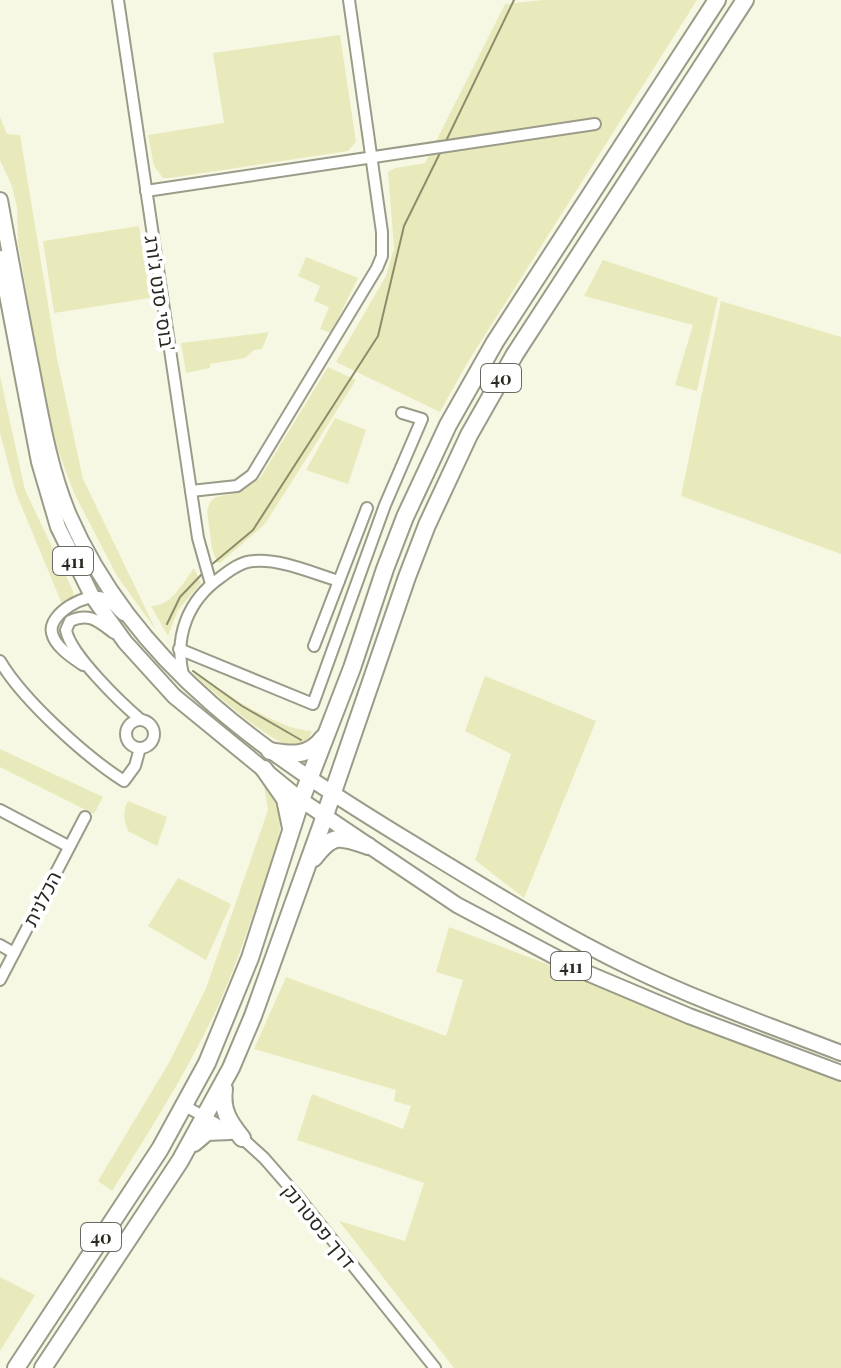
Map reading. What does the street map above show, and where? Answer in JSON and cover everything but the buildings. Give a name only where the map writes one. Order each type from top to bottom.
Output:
[{"type":"highway","name":"40","points":[[16,1368],[153,1159],[185,1106],[216,1044],[240,986],[301,800],[405,517],[448,425],[495,342],[717,0]]},
{"type":"highway","name":"40","points":[[43,1368],[184,1153],[226,1080],[253,1016],[427,525],[469,435],[515,354],[745,0]]},
{"type":"highway","points":[[270,751],[305,753],[318,745],[328,730]]},
{"type":"highway","points":[[264,769],[285,799],[292,833]]},
{"type":"highway","points":[[303,872],[326,843],[333,839],[350,839],[368,846]]},
{"type":"highway","points":[[226,1080],[223,1105],[236,1134]]},
{"type":"highway","points":[[184,1153],[207,1132],[236,1134]]},
{"type":"main road","name":"411","points":[[0,200],[4,296],[44,484],[58,527],[92,596],[125,642],[174,696],[301,800],[431,889],[550,956],[655,1002],[841,1073]]},
{"type":"main road","name":"411","points":[[2,262],[53,469],[78,533],[134,624],[184,679],[225,717],[331,794],[515,906],[628,967],[697,998],[841,1053]]},
{"type":"street","name":"בוסי סנט ג'ורג'","points":[[118,0],[191,491],[202,558],[210,582]]},
{"type":"street","points":[[191,491],[237,486],[252,475],[382,256],[382,232],[349,0]]},
{"type":"street","points":[[146,191],[595,124]]},
{"type":"street","points":[[179,649],[313,704],[385,505],[422,419],[402,413]]},
{"type":"street","points":[[314,646],[367,508]]},
{"type":"street","points":[[184,679],[179,649],[190,609],[210,582],[239,565],[256,561],[284,565],[339,581]]},
{"type":"street","points":[[94,673],[54,640],[51,624],[58,613],[92,596],[105,598],[134,624]]},
{"type":"street","points":[[119,700],[128,719],[126,739],[132,746],[140,748],[148,745],[153,732],[149,724],[119,700],[66,635],[70,621],[85,616],[95,618],[125,642]]},
{"type":"street","points":[[0,661],[11,678],[86,754],[124,781],[135,766],[140,748]]},
{"type":"street","points":[[128,726],[141,720]]},
{"type":"street","points":[[0,810],[68,846]]},
{"type":"street","name":"הכלנית","points":[[0,980],[85,817]]},
{"type":"street","points":[[0,945],[14,953]]},
{"type":"street","name":"דרך פסטרנק","points":[[185,1106],[236,1134],[298,1197],[435,1368]]},
{"type":"green space","points":[[543,0],[697,0],[466,365],[440,412],[336,362],[386,276],[394,248],[388,172],[425,163],[505,4]]},
{"type":"green space","points":[[340,35],[356,142],[348,151],[163,178],[154,166],[148,135],[224,123],[213,53]]},
{"type":"green space","points":[[0,117],[7,134],[20,135],[57,358],[83,479],[156,630],[117,576],[74,493],[54,440],[18,242],[17,208],[12,186],[0,160]]},
{"type":"green space","points":[[139,226],[150,298],[54,313],[43,241]]},
{"type":"green space","points":[[306,257],[358,278],[331,333],[320,329],[329,307],[314,301],[320,286],[298,276]]},
{"type":"green space","points":[[603,260],[718,298],[697,391],[675,385],[693,325],[584,296]]},
{"type":"green space","points":[[721,301],[841,337],[841,554],[681,496]]},
{"type":"green space","points":[[269,332],[262,349],[254,350],[245,358],[210,364],[210,368],[186,373],[181,343]]},
{"type":"green space","points":[[328,367],[356,380],[265,524],[220,563],[217,562],[212,549],[207,511],[210,502],[216,497],[236,493],[260,478]]},
{"type":"green space","points":[[0,376],[25,490],[73,591],[73,597],[62,604],[16,493],[0,433]]},
{"type":"green space","points":[[335,418],[366,430],[348,484],[306,470]]},
{"type":"green space","points":[[194,568],[201,583],[178,610],[168,636],[151,606],[171,598]]},
{"type":"green space","points":[[189,671],[266,717],[312,731],[305,742],[293,748],[265,733]]},
{"type":"green space","points":[[485,676],[596,721],[524,898],[475,860],[511,754],[465,731]]},
{"type":"green space","points":[[0,749],[103,797],[94,814],[0,767]]},
{"type":"green space","points":[[263,780],[273,795],[280,817],[278,842],[243,944],[219,1004],[195,1052],[112,1191],[98,1181],[170,1061],[206,988],[268,810]]},
{"type":"green space","points":[[128,801],[167,817],[157,846],[128,831],[124,816]]},
{"type":"green space","points":[[178,878],[231,904],[206,960],[148,926]]},
{"type":"green space","points":[[449,927],[592,981],[841,1083],[841,1368],[454,1368],[339,1221],[405,1241],[424,1183],[297,1140],[312,1094],[403,1129],[411,1106],[394,1101],[396,1090],[254,1049],[286,977],[446,1036],[463,980],[436,972]]},
{"type":"green space","points":[[0,1277],[35,1295],[0,1351]]},
{"type":"waterway","points":[[445,143],[514,0]]},
{"type":"waterway","points":[[210,566],[253,530],[378,336],[404,226],[440,153]]},
{"type":"waterway","points":[[167,624],[180,597],[203,573]]},
{"type":"waterway","points":[[193,671],[242,706],[301,740]]}]
